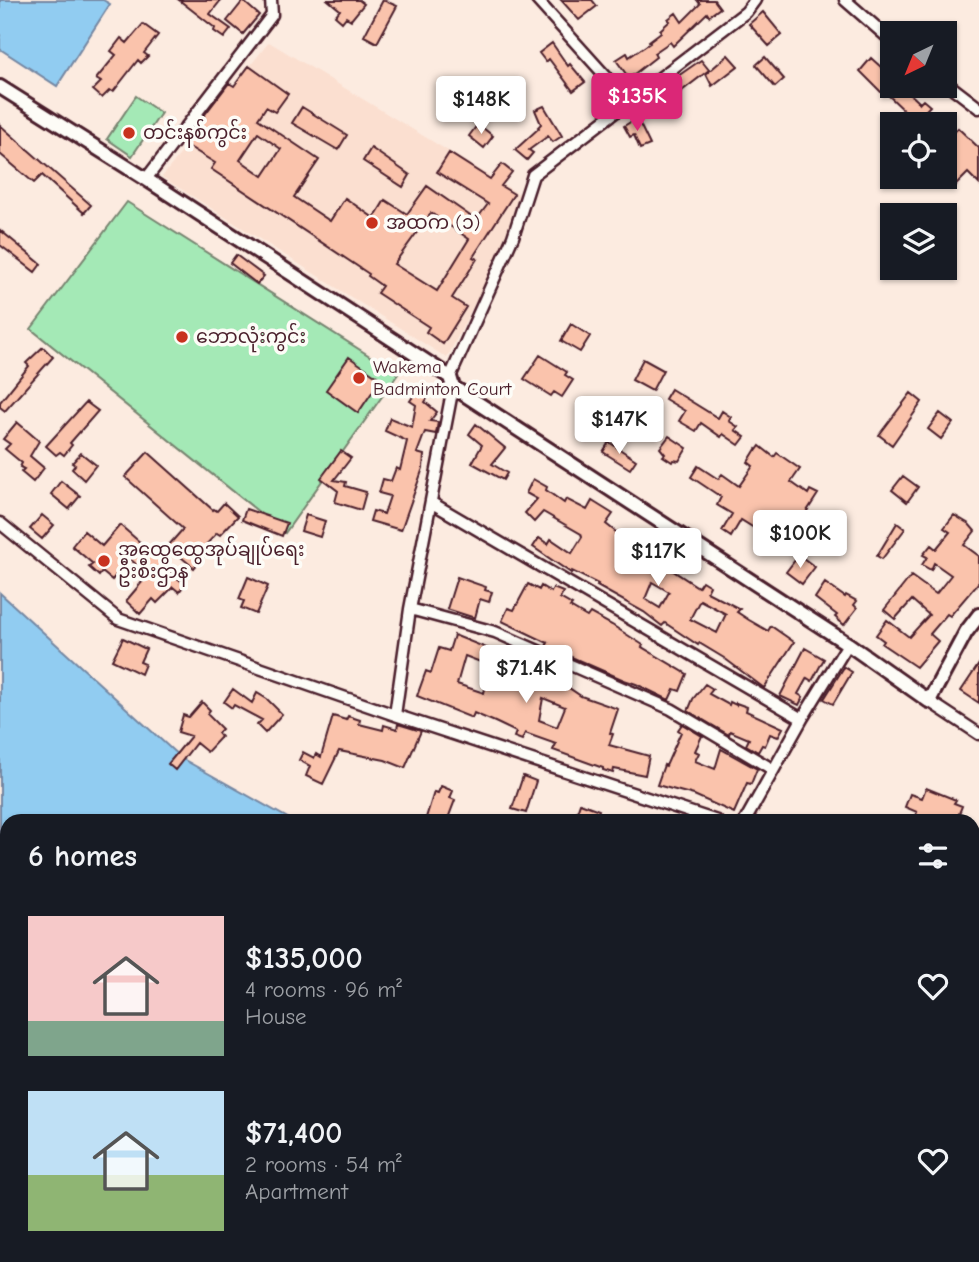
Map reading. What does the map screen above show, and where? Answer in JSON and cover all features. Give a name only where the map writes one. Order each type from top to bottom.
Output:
[{"type":"street","points":[[146,179],[272,15],[271,0]]},
{"type":"street","points":[[537,0],[628,101]]},
{"type":"street","points":[[395,715],[410,609],[432,503],[451,382],[513,237],[533,175],[746,12],[755,0]]},
{"type":"street","points":[[845,0],[880,31]]},
{"type":"street","points":[[0,87],[146,179],[848,644],[979,734]]},
{"type":"street","points":[[957,91],[979,108]]},
{"type":"street","points":[[432,503],[802,719]]},
{"type":"street","points":[[0,523],[118,619],[395,715],[695,814]]},
{"type":"street","points":[[410,609],[495,632],[659,704],[772,769]]},
{"type":"street","points":[[929,701],[966,632],[979,615]]},
{"type":"street","points":[[749,814],[772,769],[848,644]]},
{"type":"shaded area","name":"အထက (၁)","points":[[269,42],[519,194],[500,253],[447,358],[162,177]]},
{"type":"green space","points":[[136,96],[161,113],[132,156],[107,139]]},
{"type":"green space","points":[[127,202],[398,374],[285,533],[31,329]]},
{"type":"water","points":[[0,0],[103,0],[110,4],[57,86],[0,49]]},
{"type":"water","points":[[0,593],[181,758],[281,814],[0,814]]},
{"type":"building","points":[[179,0],[221,0],[210,14],[231,29],[224,38]]},
{"type":"building","points":[[328,0],[359,0],[364,4],[351,20],[346,17],[342,22],[335,16],[340,10]]},
{"type":"building","points":[[383,0],[397,6],[377,43],[364,36]]},
{"type":"building","points":[[561,0],[592,0],[597,6],[579,20]]},
{"type":"building","points":[[697,0],[714,0],[720,8],[709,16],[707,13],[673,46],[670,42],[654,53],[656,57],[629,78],[616,60],[627,53],[629,57],[650,43],[670,21],[668,19],[676,13],[682,22],[700,4]]},
{"type":"building","points":[[243,1],[259,15],[243,34],[227,21]]},
{"type":"building","points":[[763,12],[782,35],[769,46],[749,24]]},
{"type":"building","points":[[143,24],[158,35],[144,53],[148,56],[141,63],[138,60],[113,92],[110,90],[102,98],[93,90],[101,82],[96,79],[116,55],[111,51],[121,38],[127,43]]},
{"type":"building","points":[[552,43],[568,66],[570,64],[585,82],[573,91],[549,59],[546,62],[539,53]]},
{"type":"building","points":[[728,55],[738,66],[712,86],[706,74]]},
{"type":"building","points":[[765,57],[784,79],[775,87],[756,65]]},
{"type":"building","points":[[871,58],[880,66],[880,91],[860,71]]},
{"type":"building","points":[[701,60],[709,70],[670,100],[668,97],[650,111],[642,101]]},
{"type":"building","points":[[249,66],[288,94],[275,112],[266,107],[258,119],[319,160],[294,197],[330,221],[345,198],[374,218],[385,200],[407,214],[427,186],[476,220],[488,204],[437,172],[449,153],[490,179],[502,164],[512,172],[501,186],[514,194],[473,257],[477,259],[452,298],[466,307],[443,344],[426,332],[429,327],[377,293],[382,286],[368,276],[369,274],[211,169],[215,163],[183,143],[229,83],[234,86]],"holes":[[[258,133],[281,149],[263,176],[240,160]],[[431,213],[469,239],[437,291],[394,264]]]},
{"type":"building","points":[[891,98],[915,98],[930,106],[924,112],[906,112]]},
{"type":"building","points":[[544,106],[562,136],[553,142],[548,136],[529,150],[533,153],[527,160],[515,150],[539,128],[541,124],[535,110]]},
{"type":"building","points":[[302,107],[347,135],[338,150],[292,123]]},
{"type":"building","points":[[637,118],[650,145],[640,149],[634,135],[630,137],[624,126]]},
{"type":"building","points":[[478,124],[493,136],[484,148],[469,136]]},
{"type":"building","points":[[0,125],[91,205],[84,213],[42,175],[34,183],[0,154]]},
{"type":"building","points":[[957,129],[979,148],[979,184],[968,173],[957,184]]},
{"type":"building","points":[[371,148],[410,175],[403,187],[363,161]]},
{"type":"building","points":[[0,230],[41,264],[35,272],[0,245]]},
{"type":"building","points":[[236,255],[264,276],[257,284],[230,263]]},
{"type":"building","points":[[571,324],[590,336],[580,352],[561,341]]},
{"type":"building","points":[[43,347],[53,357],[5,411],[0,407],[0,402],[29,366],[26,363]]},
{"type":"building","points":[[540,355],[567,372],[565,375],[573,380],[562,397],[554,392],[551,396],[524,379]]},
{"type":"building","points":[[349,357],[381,379],[358,413],[326,390]]},
{"type":"building","points":[[643,359],[663,370],[652,391],[632,380]]},
{"type":"building","points":[[420,386],[431,393],[425,402],[437,412],[430,421],[438,422],[436,434],[425,432],[417,453],[424,455],[423,468],[401,530],[370,521],[373,511],[384,514],[390,496],[379,493],[383,479],[391,481],[396,468],[400,470],[407,441],[385,431],[390,418],[412,427],[416,405],[410,401]]},
{"type":"building","points":[[671,389],[718,418],[722,411],[731,417],[729,421],[738,427],[735,430],[745,437],[739,445],[701,423],[696,431],[679,421],[685,411],[665,399]]},
{"type":"building","points":[[911,393],[922,402],[892,445],[879,435]]},
{"type":"building","points":[[593,401],[608,411],[599,424],[584,414]]},
{"type":"building","points":[[86,402],[98,411],[70,443],[72,445],[64,455],[60,452],[56,455],[46,446]]},
{"type":"building","points":[[940,413],[953,423],[941,439],[928,429]]},
{"type":"building","points":[[17,422],[39,441],[30,456],[44,468],[33,482],[21,472],[24,469],[20,467],[22,463],[5,449],[10,444],[3,439]]},
{"type":"building","points":[[476,424],[505,448],[492,464],[507,473],[503,480],[472,463],[482,445],[469,434]]},
{"type":"building","points":[[669,436],[687,448],[679,461],[672,462],[663,456],[665,454],[660,448]]},
{"type":"building","points":[[609,442],[636,460],[630,469],[603,452]]},
{"type":"building","points":[[760,446],[774,457],[777,453],[800,469],[791,482],[808,494],[810,490],[818,494],[798,525],[795,523],[788,534],[770,521],[762,533],[741,520],[731,537],[722,531],[732,514],[717,505],[721,497],[691,477],[698,466],[718,479],[722,474],[739,486],[753,466],[748,462]]},
{"type":"building","points":[[341,451],[351,458],[334,480],[346,482],[345,486],[366,492],[361,510],[335,502],[338,491],[321,478]]},
{"type":"building","points":[[148,452],[213,510],[217,511],[224,503],[238,516],[202,549],[206,553],[194,568],[168,546],[183,529],[125,477]]},
{"type":"building","points":[[81,453],[96,465],[84,480],[72,469],[75,465],[72,463]]},
{"type":"building","points":[[903,476],[918,487],[907,502],[892,490]]},
{"type":"building","points":[[533,479],[547,487],[546,490],[564,503],[566,499],[587,510],[592,501],[613,514],[606,524],[626,540],[698,587],[702,581],[710,586],[707,592],[740,609],[737,612],[749,620],[768,631],[771,626],[794,642],[764,688],[724,658],[665,623],[662,626],[644,612],[597,586],[598,584],[572,571],[571,573],[533,547],[539,538],[548,544],[551,539],[572,553],[582,537],[543,512],[534,522],[525,513],[537,499],[526,493]],"holes":[[[652,582],[669,592],[660,608],[645,599]],[[700,600],[726,614],[717,633],[690,619]]]},
{"type":"building","points":[[61,481],[80,496],[69,509],[51,494]]},
{"type":"building","points":[[246,509],[287,523],[282,536],[242,520]]},
{"type":"building","points":[[42,515],[54,525],[42,539],[30,529]]},
{"type":"building","points":[[306,515],[325,521],[320,537],[301,531]]},
{"type":"building","points":[[954,515],[975,531],[964,545],[979,556],[979,582],[950,616],[947,614],[930,634],[938,641],[916,667],[882,644],[884,641],[876,635],[887,620],[909,637],[929,615],[912,600],[895,619],[884,610],[911,576],[936,594],[951,575],[934,563],[931,570],[922,565],[927,557],[923,555],[931,545],[936,549],[950,532],[944,528]]},
{"type":"building","points":[[897,523],[905,529],[882,559],[877,556]]},
{"type":"building","points":[[120,525],[164,563],[161,566],[185,584],[179,592],[173,587],[157,603],[153,599],[140,614],[126,601],[148,575],[130,559],[112,580],[102,572],[99,576],[89,567],[93,564],[72,546],[84,531],[102,546]]},
{"type":"building","points":[[799,555],[815,567],[802,584],[786,572]]},
{"type":"building","points":[[248,577],[268,586],[256,614],[241,608],[244,601],[239,599]]},
{"type":"building","points":[[457,577],[486,587],[485,590],[492,592],[489,602],[480,599],[475,618],[447,609]]},
{"type":"building","points":[[825,583],[845,597],[846,595],[857,601],[854,605],[857,608],[844,625],[835,617],[837,615],[815,598]]},
{"type":"building","points":[[528,584],[539,590],[541,586],[551,592],[553,588],[563,592],[560,598],[572,605],[570,607],[587,617],[590,613],[612,625],[687,674],[680,691],[674,689],[669,700],[546,646],[548,643],[502,621],[508,608],[514,610]]},
{"type":"building","points":[[454,635],[501,654],[502,650],[512,653],[509,661],[563,684],[581,696],[618,709],[609,745],[649,756],[645,775],[614,769],[613,773],[603,770],[553,750],[556,744],[525,733],[522,740],[514,737],[516,732],[474,713],[472,718],[417,696],[426,671],[431,673],[439,648],[449,651]],"holes":[[[465,656],[491,666],[484,693],[457,684]],[[543,698],[565,707],[557,727],[539,720]]]},
{"type":"building","points":[[123,638],[146,649],[140,662],[145,664],[141,674],[112,660]]},
{"type":"building","points":[[805,648],[824,659],[812,681],[807,678],[798,694],[803,697],[799,705],[780,696]]},
{"type":"building","points":[[979,664],[979,703],[961,691]]},
{"type":"building","points":[[844,667],[852,672],[833,704],[824,699]]},
{"type":"building","points":[[705,684],[713,689],[709,694],[729,705],[730,702],[747,707],[746,711],[783,728],[778,737],[770,734],[765,746],[762,745],[758,752],[746,745],[749,739],[730,731],[729,735],[688,711],[693,699]]},
{"type":"building","points":[[233,689],[252,703],[257,693],[282,714],[265,733],[257,725],[262,720],[224,702]]},
{"type":"building","points":[[202,702],[210,710],[207,714],[222,729],[218,733],[221,737],[207,752],[196,743],[175,770],[168,764],[191,736],[178,732],[183,715],[189,717]]},
{"type":"building","points":[[333,716],[346,720],[348,716],[360,720],[359,724],[383,730],[384,725],[397,729],[398,724],[421,731],[405,768],[385,760],[339,751],[323,784],[306,776],[310,766],[299,760],[303,752],[314,758],[316,754],[321,757]]},
{"type":"building","points":[[682,724],[702,736],[695,751],[699,753],[695,761],[715,769],[721,749],[757,769],[751,784],[747,783],[734,813],[694,795],[657,785],[681,732],[678,730]]},
{"type":"building","points":[[523,776],[536,781],[526,813],[512,809]]},
{"type":"building","points":[[441,786],[453,791],[450,798],[455,800],[450,814],[427,814],[434,792],[438,793]]},
{"type":"building","points":[[926,788],[956,800],[954,803],[962,806],[959,814],[916,814],[905,807],[910,794],[922,798]]},
{"type":"building","points":[[580,803],[599,810],[598,814],[576,814]]},
{"type":"place","name":"တင်းနစ်ကွင်း","points":[[129,133]]},
{"type":"place","name":"အထက (၁)","points":[[372,223]]},
{"type":"place","name":"ဘောလုံးကွင်း","points":[[182,337]]},
{"type":"place","name":"Wakema Badminton Court","points":[[359,378]]},
{"type":"place","name":"အထွေထွေအုပ်ချုပ်ရေး ဦးစီးဌာန","points":[[104,561]]}]
